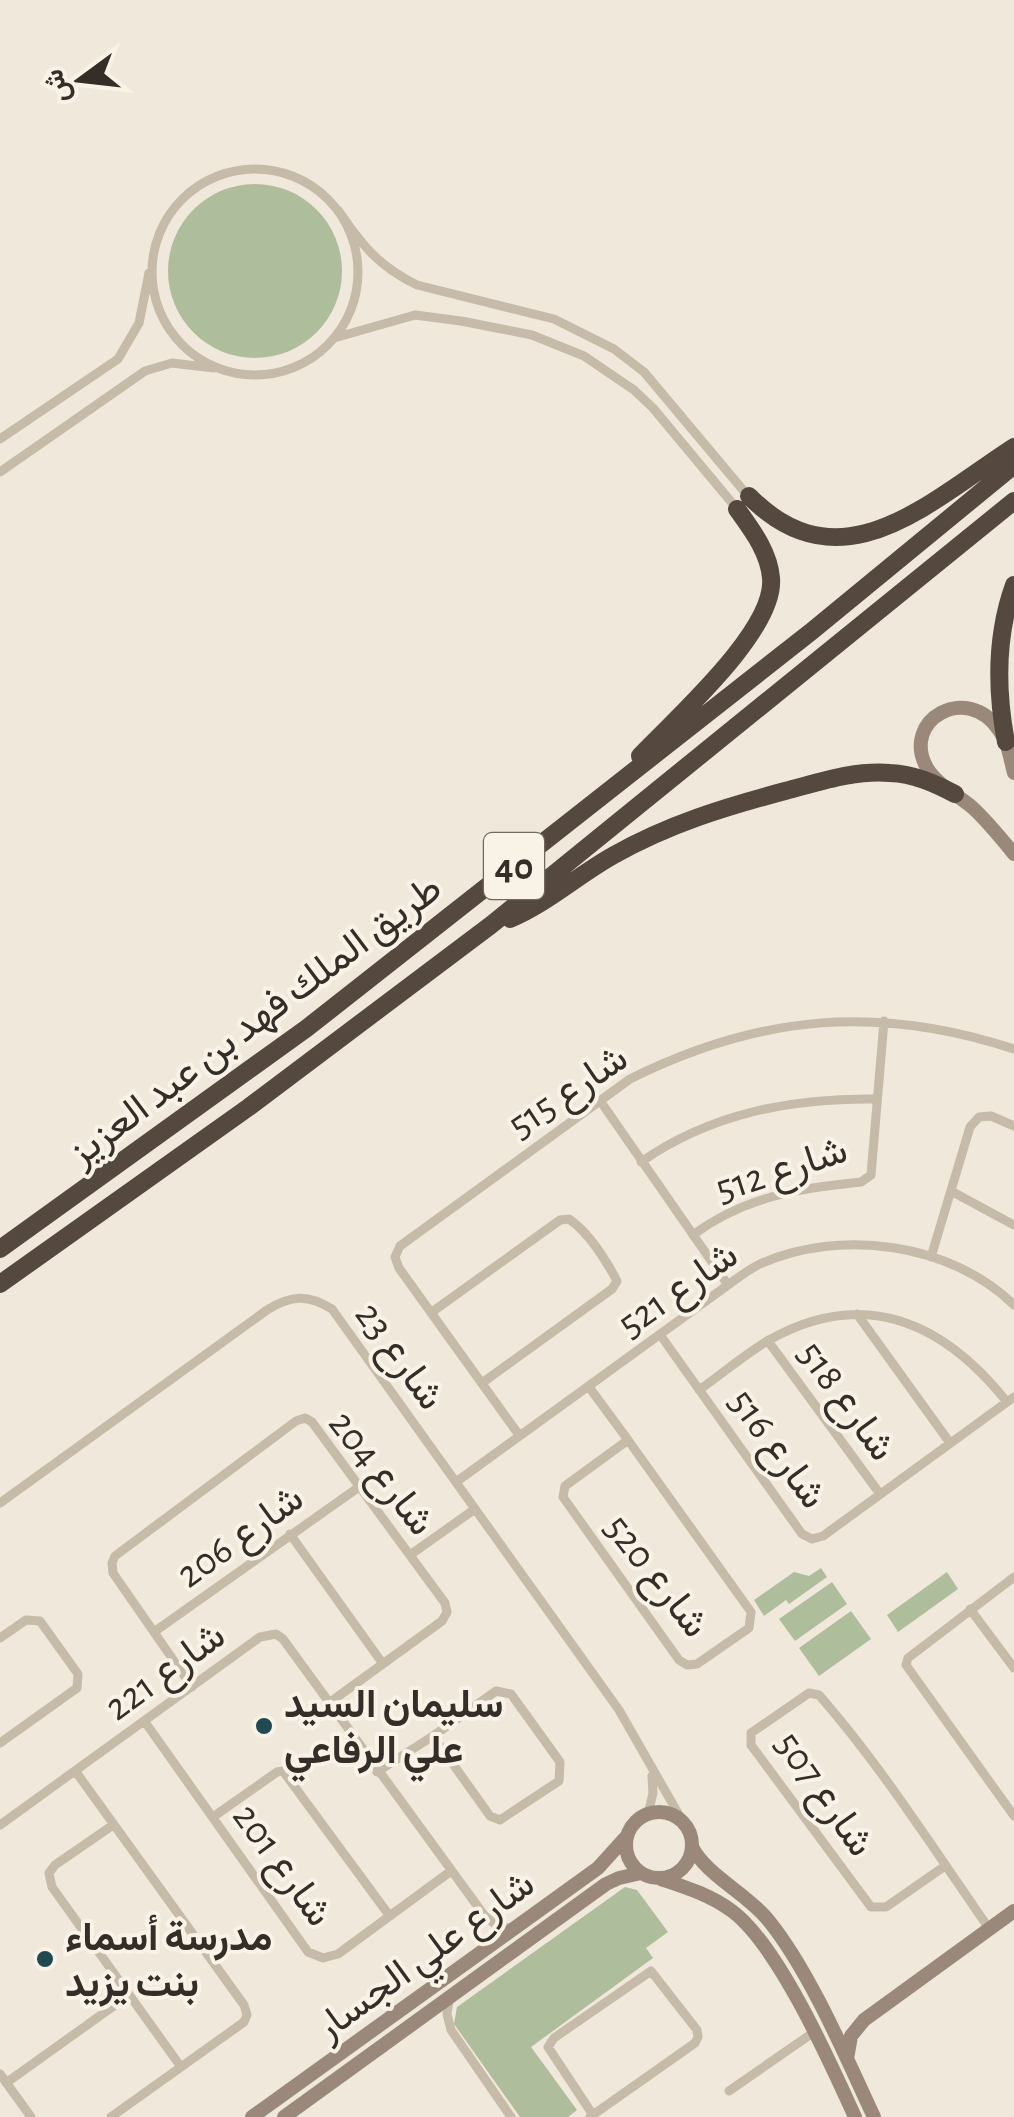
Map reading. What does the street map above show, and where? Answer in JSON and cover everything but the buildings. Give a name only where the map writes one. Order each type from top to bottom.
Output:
[{"type":"highway","points":[[743,503],[799,532],[836,539],[860,536],[919,509],[1014,447]]},
{"type":"highway","name":"طريق الملك فهد بن عبد العزيز","points":[[0,1249],[306,1028],[812,631],[1014,464]]},
{"type":"highway","name":"طريق الملك فهد بن عبد العزيز","points":[[0,1284],[249,1107],[490,925],[1014,502]]},
{"type":"highway","points":[[598,800],[742,647],[766,610],[772,588],[768,563],[743,503]]},
{"type":"highway","points":[[1006,742],[1000,656],[1014,585]]},
{"type":"highway","points":[[490,925],[534,908],[629,846],[730,805],[848,775],[876,772],[923,778],[955,794]]},
{"type":"street","points":[[0,439],[118,359],[138,323],[166,219],[182,198],[202,182],[226,172],[277,170],[321,192],[370,256],[400,277],[418,285],[554,318],[614,348],[644,372],[678,410],[743,503]]},
{"type":"street","points":[[0,472],[145,370],[172,363],[248,374],[280,372],[319,353],[348,315],[356,288],[357,261],[351,234],[338,210]]},
{"type":"street","points":[[152,260],[154,294],[166,325],[188,350],[217,368]]},
{"type":"street","points":[[334,338],[415,315],[461,320],[532,336],[584,356],[634,390],[743,503]]},
{"type":"street","points":[[664,422],[678,410]]},
{"type":"street","points":[[1014,773],[1006,742],[990,719],[971,708],[950,708],[933,718],[922,736],[922,756],[932,776],[978,813],[1014,854]]},
{"type":"street","points":[[876,1099],[884,1021]]},
{"type":"street","name":"شارع 515","points":[[519,1436],[400,1268],[395,1257],[400,1246],[630,1079],[731,1037],[775,1028],[884,1021],[932,1026],[1014,1048]]},
{"type":"street","name":"شارع 512","points":[[641,1162],[690,1133],[782,1104],[876,1099],[868,1179],[775,1194],[717,1217],[694,1235]]},
{"type":"street","points":[[600,1102],[728,1285]]},
{"type":"street","points":[[930,1257],[970,1126],[979,1117],[990,1116],[1014,1126]]},
{"type":"street","points":[[951,1192],[1014,1225]]},
{"type":"street","points":[[432,1312],[560,1220],[577,1224],[612,1271],[617,1280],[612,1289],[482,1383]]},
{"type":"street","name":"شارع 521","points":[[456,1482],[728,1285],[757,1266],[782,1256],[841,1244],[880,1246],[930,1257],[974,1275],[1014,1305]]},
{"type":"street","name":"شارع 23","points":[[0,1502],[267,1310],[290,1298],[313,1298],[332,1309],[619,1710],[682,1822]]},
{"type":"street","points":[[857,1314],[950,1443]]},
{"type":"street","points":[[700,1390],[768,1341],[797,1328],[857,1314],[890,1318],[942,1339],[965,1355],[1011,1400]]},
{"type":"street","name":"شارع 516","points":[[661,1336],[802,1534],[812,1539],[823,1536],[1011,1400]]},
{"type":"street","name":"شارع 518","points":[[768,1341],[880,1494]]},
{"type":"street","name":"شارع 520","points":[[589,1386],[628,1440],[752,1612],[749,1628],[698,1664],[687,1665],[679,1660],[563,1497],[565,1486],[628,1440]]},
{"type":"street","name":"شارع 204","points":[[192,1687],[113,1573],[112,1563],[115,1556],[305,1418],[312,1422],[410,1555],[445,1603],[447,1612],[442,1621],[328,1703]]},
{"type":"street","name":"شارع 206","points":[[154,1632],[359,1487]]},
{"type":"street","points":[[410,1555],[475,1509]]},
{"type":"street","points":[[290,1534],[383,1664]]},
{"type":"street","points":[[1014,1577],[908,1658],[906,1665],[1014,1815]]},
{"type":"street","points":[[970,1609],[1014,1668]]},
{"type":"street","points":[[0,1638],[33,1618],[78,1674],[79,1681],[77,1688],[0,1743]]},
{"type":"street","name":"شارع 221","points":[[2,1820],[76,1772],[260,1637],[276,1634],[484,1915],[497,1926],[514,1928]]},
{"type":"street","points":[[377,1772],[496,1691],[503,1690],[511,1694],[560,1762],[559,1781],[509,1818],[500,1820],[490,1816],[432,1736]]},
{"type":"street","name":"شارع 507","points":[[945,1866],[890,1905],[872,1907],[751,1746],[751,1734],[809,1693],[820,1695],[945,1866],[990,1930]]},
{"type":"street","name":"شارع 201","points":[[145,1722],[308,1952],[323,1958],[338,1954],[452,1872]]},
{"type":"street","name":"شارع 23","points":[[648,1764],[654,1793],[648,1814]]},
{"type":"street","points":[[213,1817],[283,1771],[389,1915]]},
{"type":"street","points":[[76,1772],[247,2014],[244,2022],[111,2117]]},
{"type":"street","points":[[661,1878],[679,1872],[692,1847],[682,1822],[666,1813],[648,1814],[637,1821],[627,1836],[628,1857],[642,1873],[705,1895],[740,1918],[775,1964],[814,2032],[855,2117]]},
{"type":"street","points":[[112,1825],[55,1864],[49,1874],[52,1887],[181,2066]]},
{"type":"street","name":"شارع علي الجسار","points":[[252,2117],[598,1868],[627,1836]]},
{"type":"street","points":[[692,1847],[707,1867],[747,1897],[771,1923],[825,2018],[874,2117]]},
{"type":"street","name":"شارع علي الجسار","points":[[284,2117],[606,1884],[642,1873]]},
{"type":"street","points":[[847,2060],[852,2036],[864,2020],[1014,1911]]},
{"type":"street","name":"شارع 221","points":[[484,1915],[488,1948]]},
{"type":"street","points":[[651,1972],[687,2016],[698,2037],[695,2043],[592,2116],[548,2047],[554,2038],[651,1972]]},
{"type":"street","points":[[31,2117],[3,2078],[130,1995]]},
{"type":"street","points":[[450,1998],[450,2030]]},
{"type":"street","points":[[825,2018],[844,2022],[864,2020]]},
{"type":"street","points":[[421,2019],[450,2030],[511,2117]]},
{"type":"street","points":[[729,2091],[814,2032]]},
{"type":"street","points":[[355,2043],[358,2053],[366,2058]]},
{"type":"street","points":[[322,2067],[331,2083]]},
{"type":"green space","points":[[255,184],[288,190],[317,209],[336,238],[342,271],[336,304],[317,333],[288,352],[255,358],[222,352],[193,333],[174,304],[168,271],[174,238],[193,209],[222,190]]},
{"type":"green space","points":[[821,1568],[827,1577],[764,1616],[754,1600],[794,1572],[809,1576]]},
{"type":"green space","points":[[947,1572],[958,1589],[898,1632],[887,1615]]},
{"type":"green space","points":[[832,1582],[847,1604],[795,1641],[779,1619]]},
{"type":"green space","points":[[851,1611],[871,1639],[819,1676],[799,1648]]},
{"type":"green space","points":[[625,1887],[637,1890],[668,1932],[646,1948],[653,1958],[531,2047],[577,2110],[568,2117],[520,2117],[454,2024],[457,2007]]},
{"type":"place","name":"سليمان السيد علي الرفاعي","points":[[264,1726]]},
{"type":"place","name":"مدرسة أسماء بنت يزيد","points":[[45,1959]]}]
